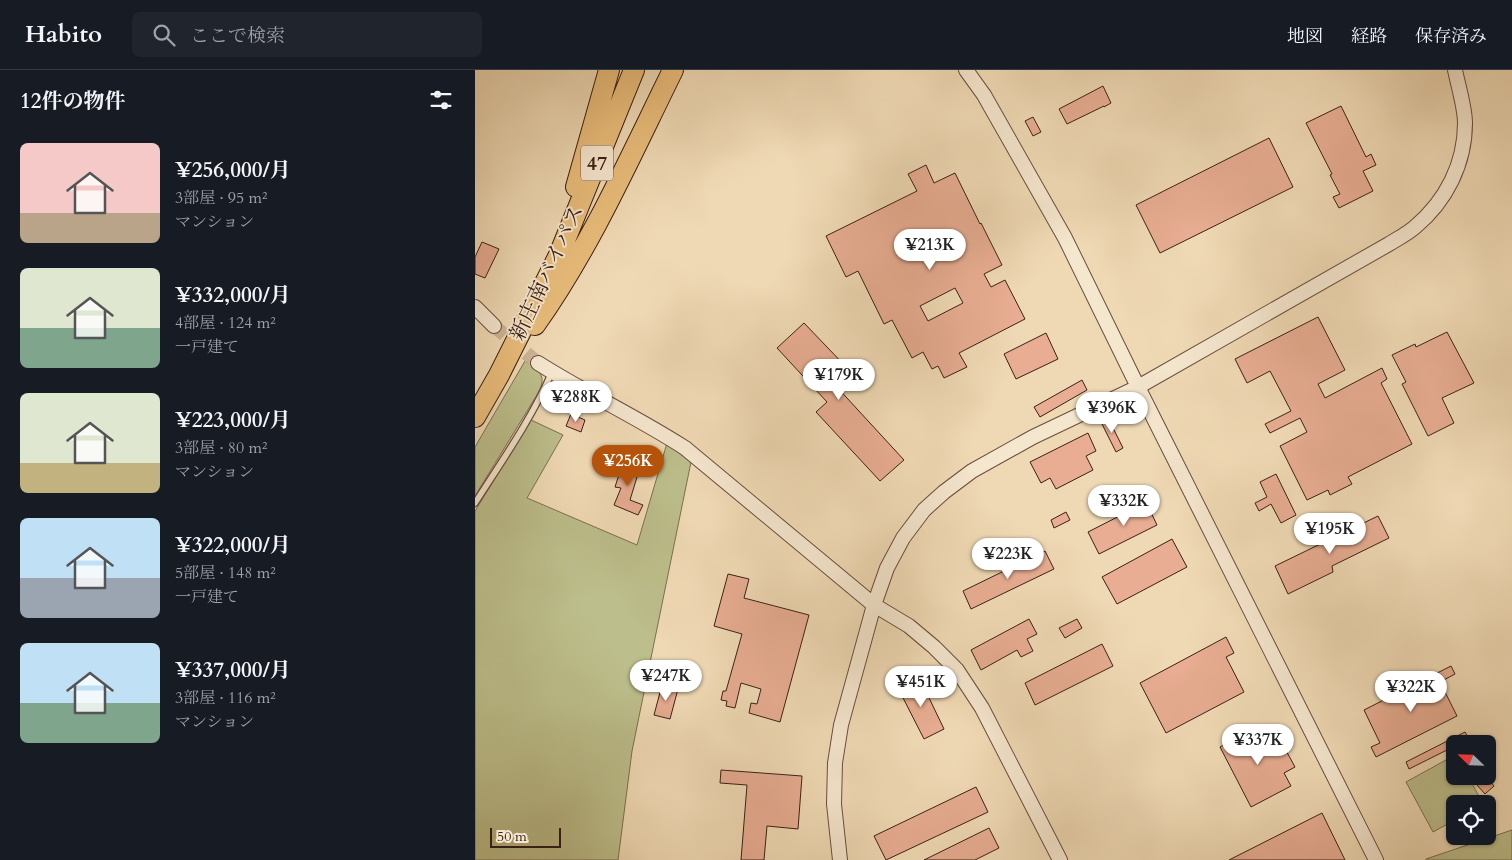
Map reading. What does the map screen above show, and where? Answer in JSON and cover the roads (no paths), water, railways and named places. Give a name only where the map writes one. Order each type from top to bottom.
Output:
[{"type":"highway","points":[[559,255],[585,153],[601,104],[609,70]]},
{"type":"highway","name":"新庄南バイパス","points":[[475,417],[499,375],[559,255],[635,70]]},
{"type":"highway","points":[[499,375],[557,293],[608,203],[673,70]]},
{"type":"street","points":[[966,70],[984,95],[1065,238],[1376,860]]},
{"type":"street","points":[[840,860],[834,804],[835,763],[843,716],[874,605],[887,568],[903,538],[924,510],[972,471],[1033,437],[1138,387],[1414,228],[1432,211],[1447,190],[1459,163],[1465,121],[1455,70]]},
{"type":"street","points":[[475,307],[494,326]]},
{"type":"street","points":[[538,363],[685,448],[874,605],[909,626],[935,647],[957,670],[983,708],[1060,860]]},
{"type":"lane","points":[[475,503],[522,429],[552,372]]},
{"type":"tunnel","points":[[494,326],[538,363]]}]
